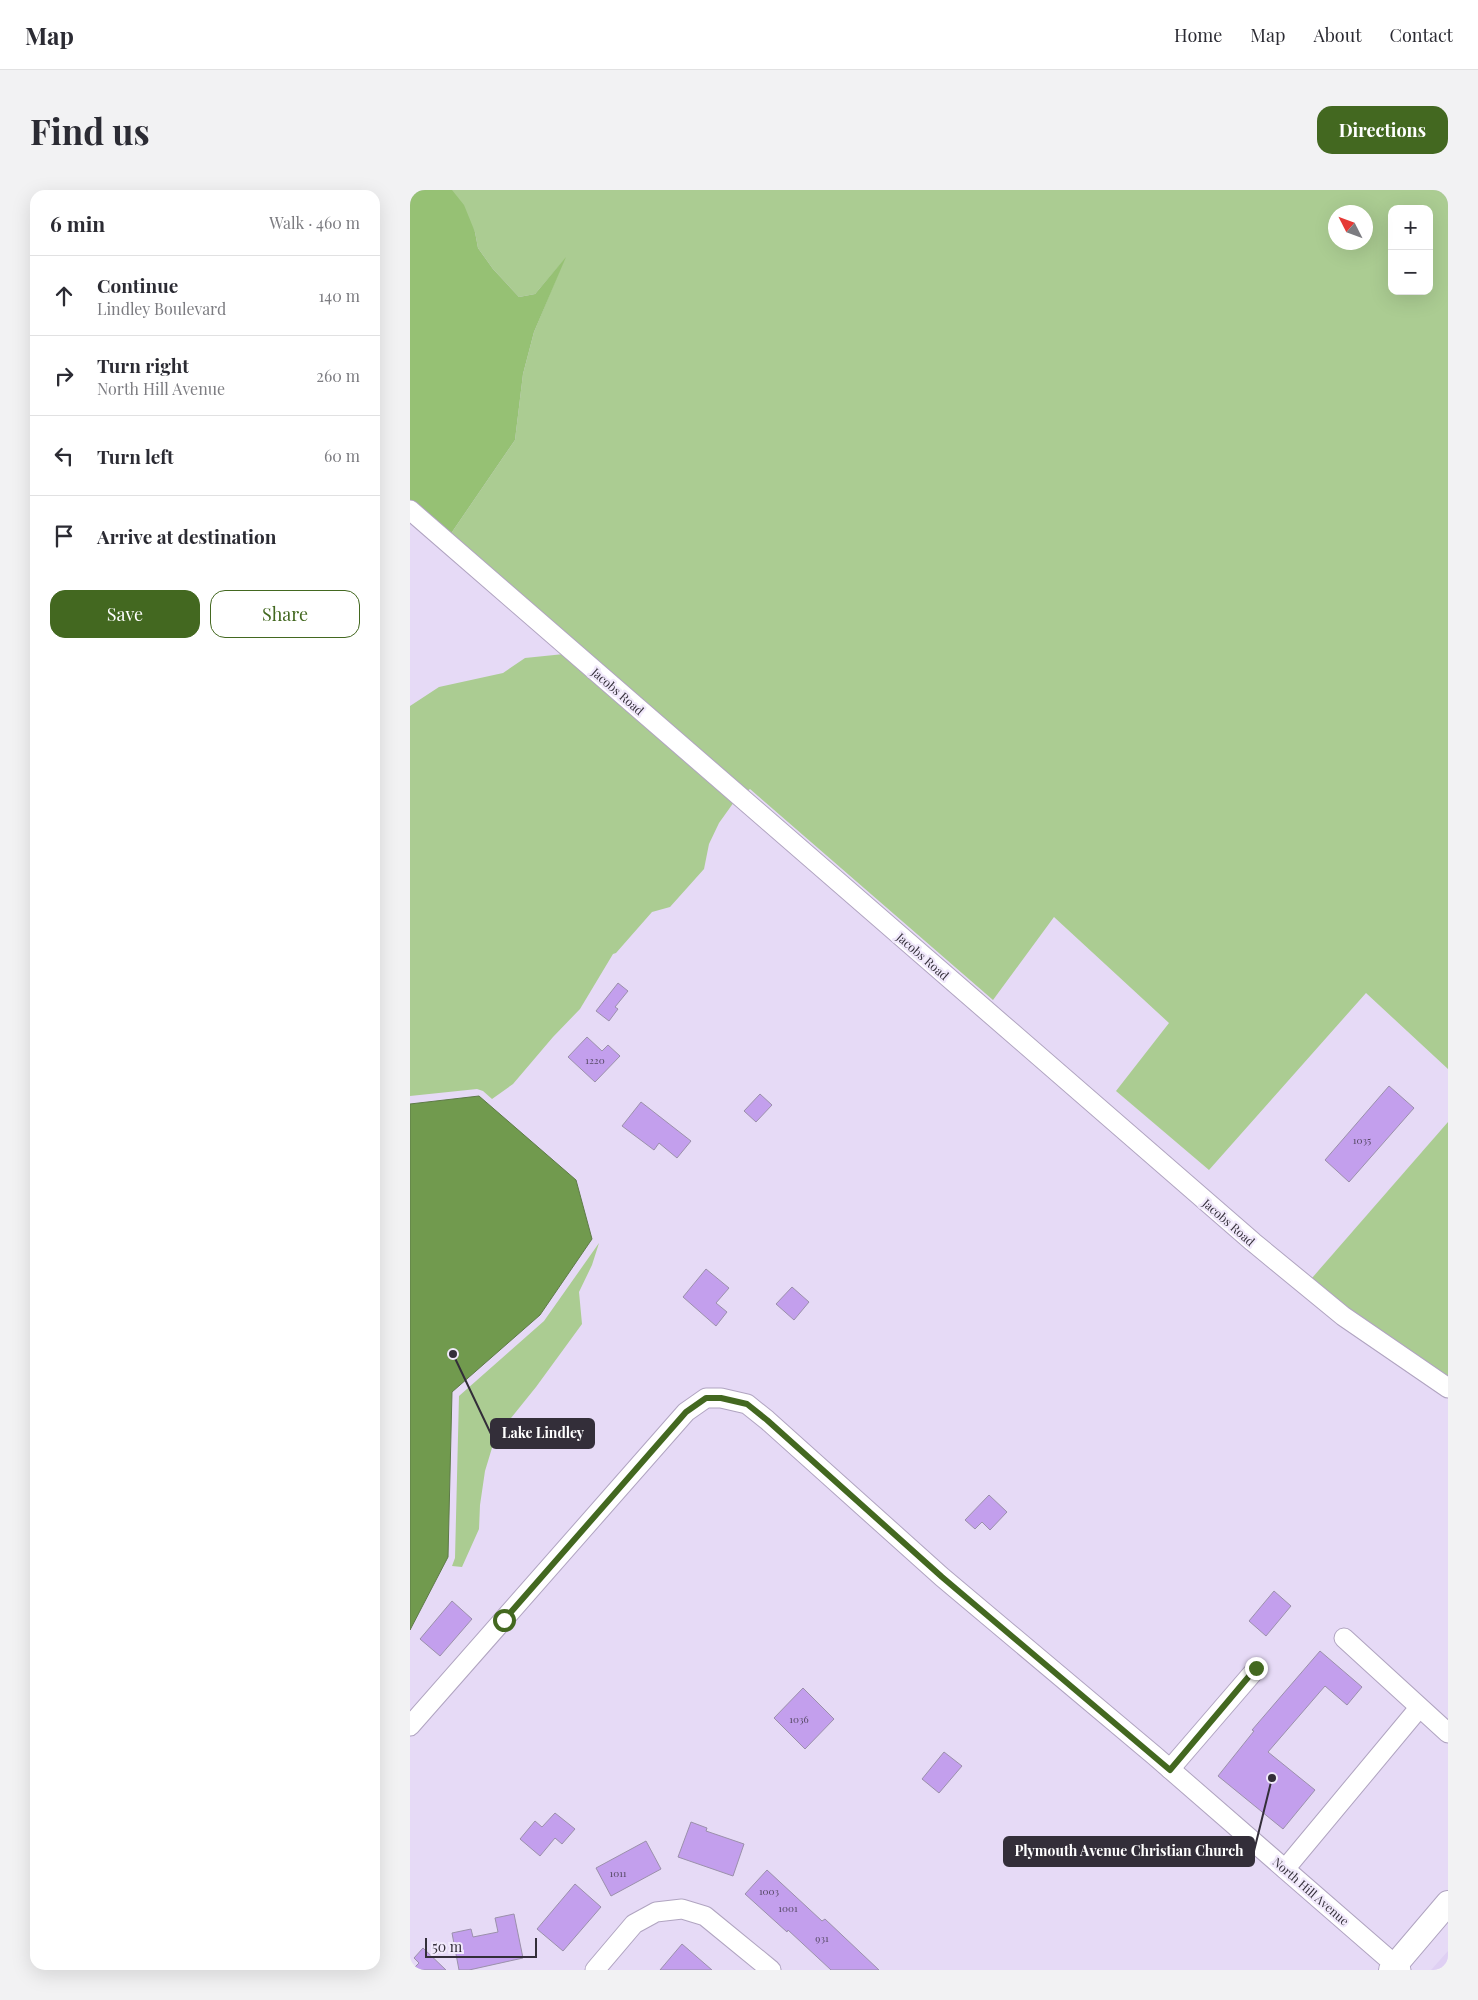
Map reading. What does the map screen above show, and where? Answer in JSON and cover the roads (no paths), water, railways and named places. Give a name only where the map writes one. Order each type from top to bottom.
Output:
[{"type":"main road","points":[[1396,1968],[1448,1903]]},
{"type":"street","name":"Jacobs Road","points":[[410,510],[1253,1242],[1343,1316],[1448,1388]]},
{"type":"street","name":"North Hill Avenue","points":[[410,1726],[686,1412],[706,1398],[721,1398],[747,1404],[942,1577],[1285,1869],[1396,1968]]},
{"type":"street","points":[[1344,1638],[1419,1708],[1448,1732]]},
{"type":"street","points":[[1170,1770],[1256,1668]]},
{"type":"street","points":[[1285,1869],[1419,1708]]},
{"type":"street","points":[[595,1970],[634,1924],[656,1912],[682,1909],[706,1916],[772,1970]]},
{"type":"place","name":"Lake Lindley","points":[[453,1354]]},
{"type":"place","name":"Plymouth Avenue Christian Church","points":[[1272,1778]]}]
